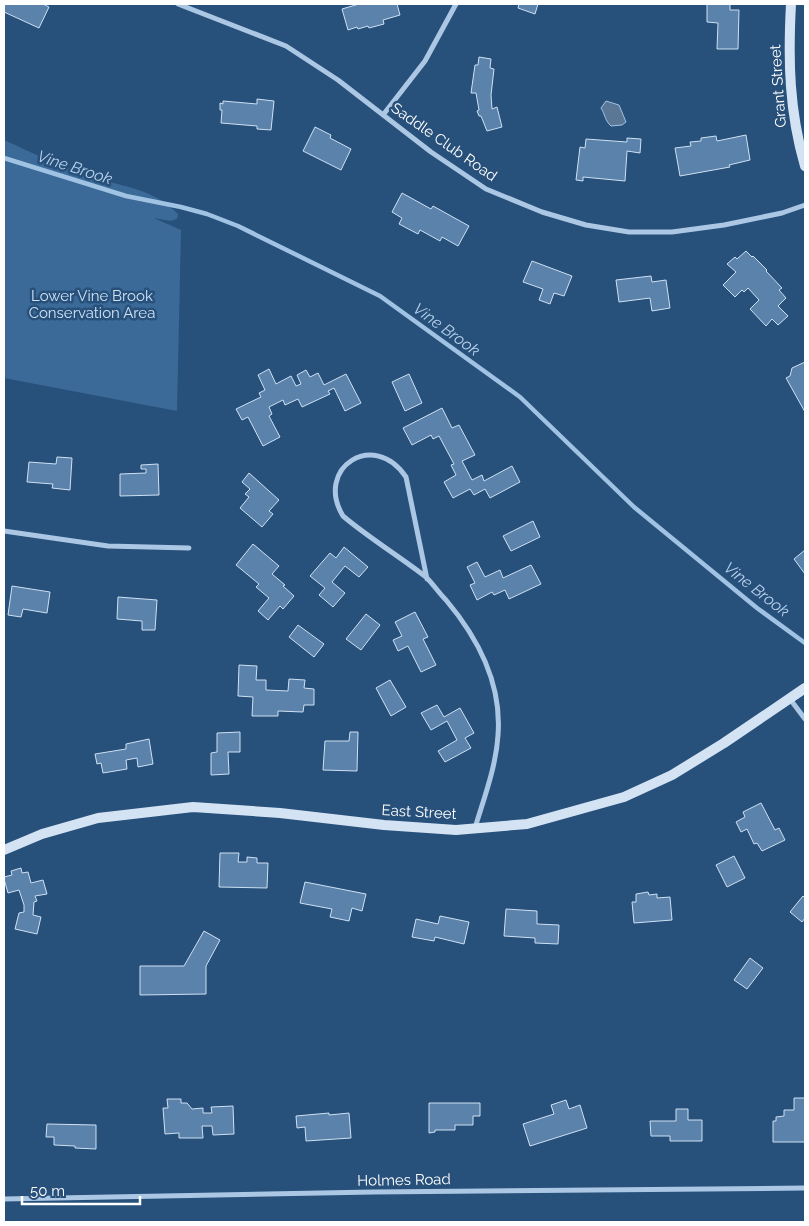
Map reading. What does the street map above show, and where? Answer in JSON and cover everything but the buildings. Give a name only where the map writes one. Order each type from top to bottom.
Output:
[{"type":"street","name":"Saddle Club Road","points":[[178,4],[286,46],[338,80],[431,152],[486,188],[542,212],[586,225],[630,232],[672,232],[774,215],[805,205]]},
{"type":"street","points":[[383,115],[425,61],[456,4]]},
{"type":"street","name":"Grant Street","points":[[791,4],[788,44],[789,78],[797,137],[805,166]]},
{"type":"street","points":[[427,578],[406,477],[399,466],[389,458],[364,455],[352,460],[342,468],[336,480],[334,492],[336,505],[343,516],[427,578],[460,617],[484,658],[498,710],[498,735],[491,777],[475,828]]},
{"type":"street","points":[[4,531],[108,546],[188,548]]},
{"type":"street","name":"East Street","points":[[4,850],[42,834],[98,818],[193,808],[280,813],[384,825],[456,830],[528,824],[624,797],[688,766],[805,688]]},
{"type":"street","points":[[790,699],[805,718]]},
{"type":"street","name":"Holmes Road","points":[[4,1199],[373,1192],[805,1188]]},
{"type":"green space","name":"Lower Vine Brook Conservation Area","points":[[4,140],[79,172],[148,193],[168,205],[178,214],[177,219],[170,221],[154,218],[181,230],[177,411],[4,378]]},
{"type":"shaded area","points":[[606,101],[619,105],[626,122],[622,125],[611,126],[609,124],[601,108]]},
{"type":"waterway","name":"Vine Brook","points":[[4,158],[126,196],[207,214],[238,226],[380,296],[520,397],[634,507],[757,608],[805,643]]}]
